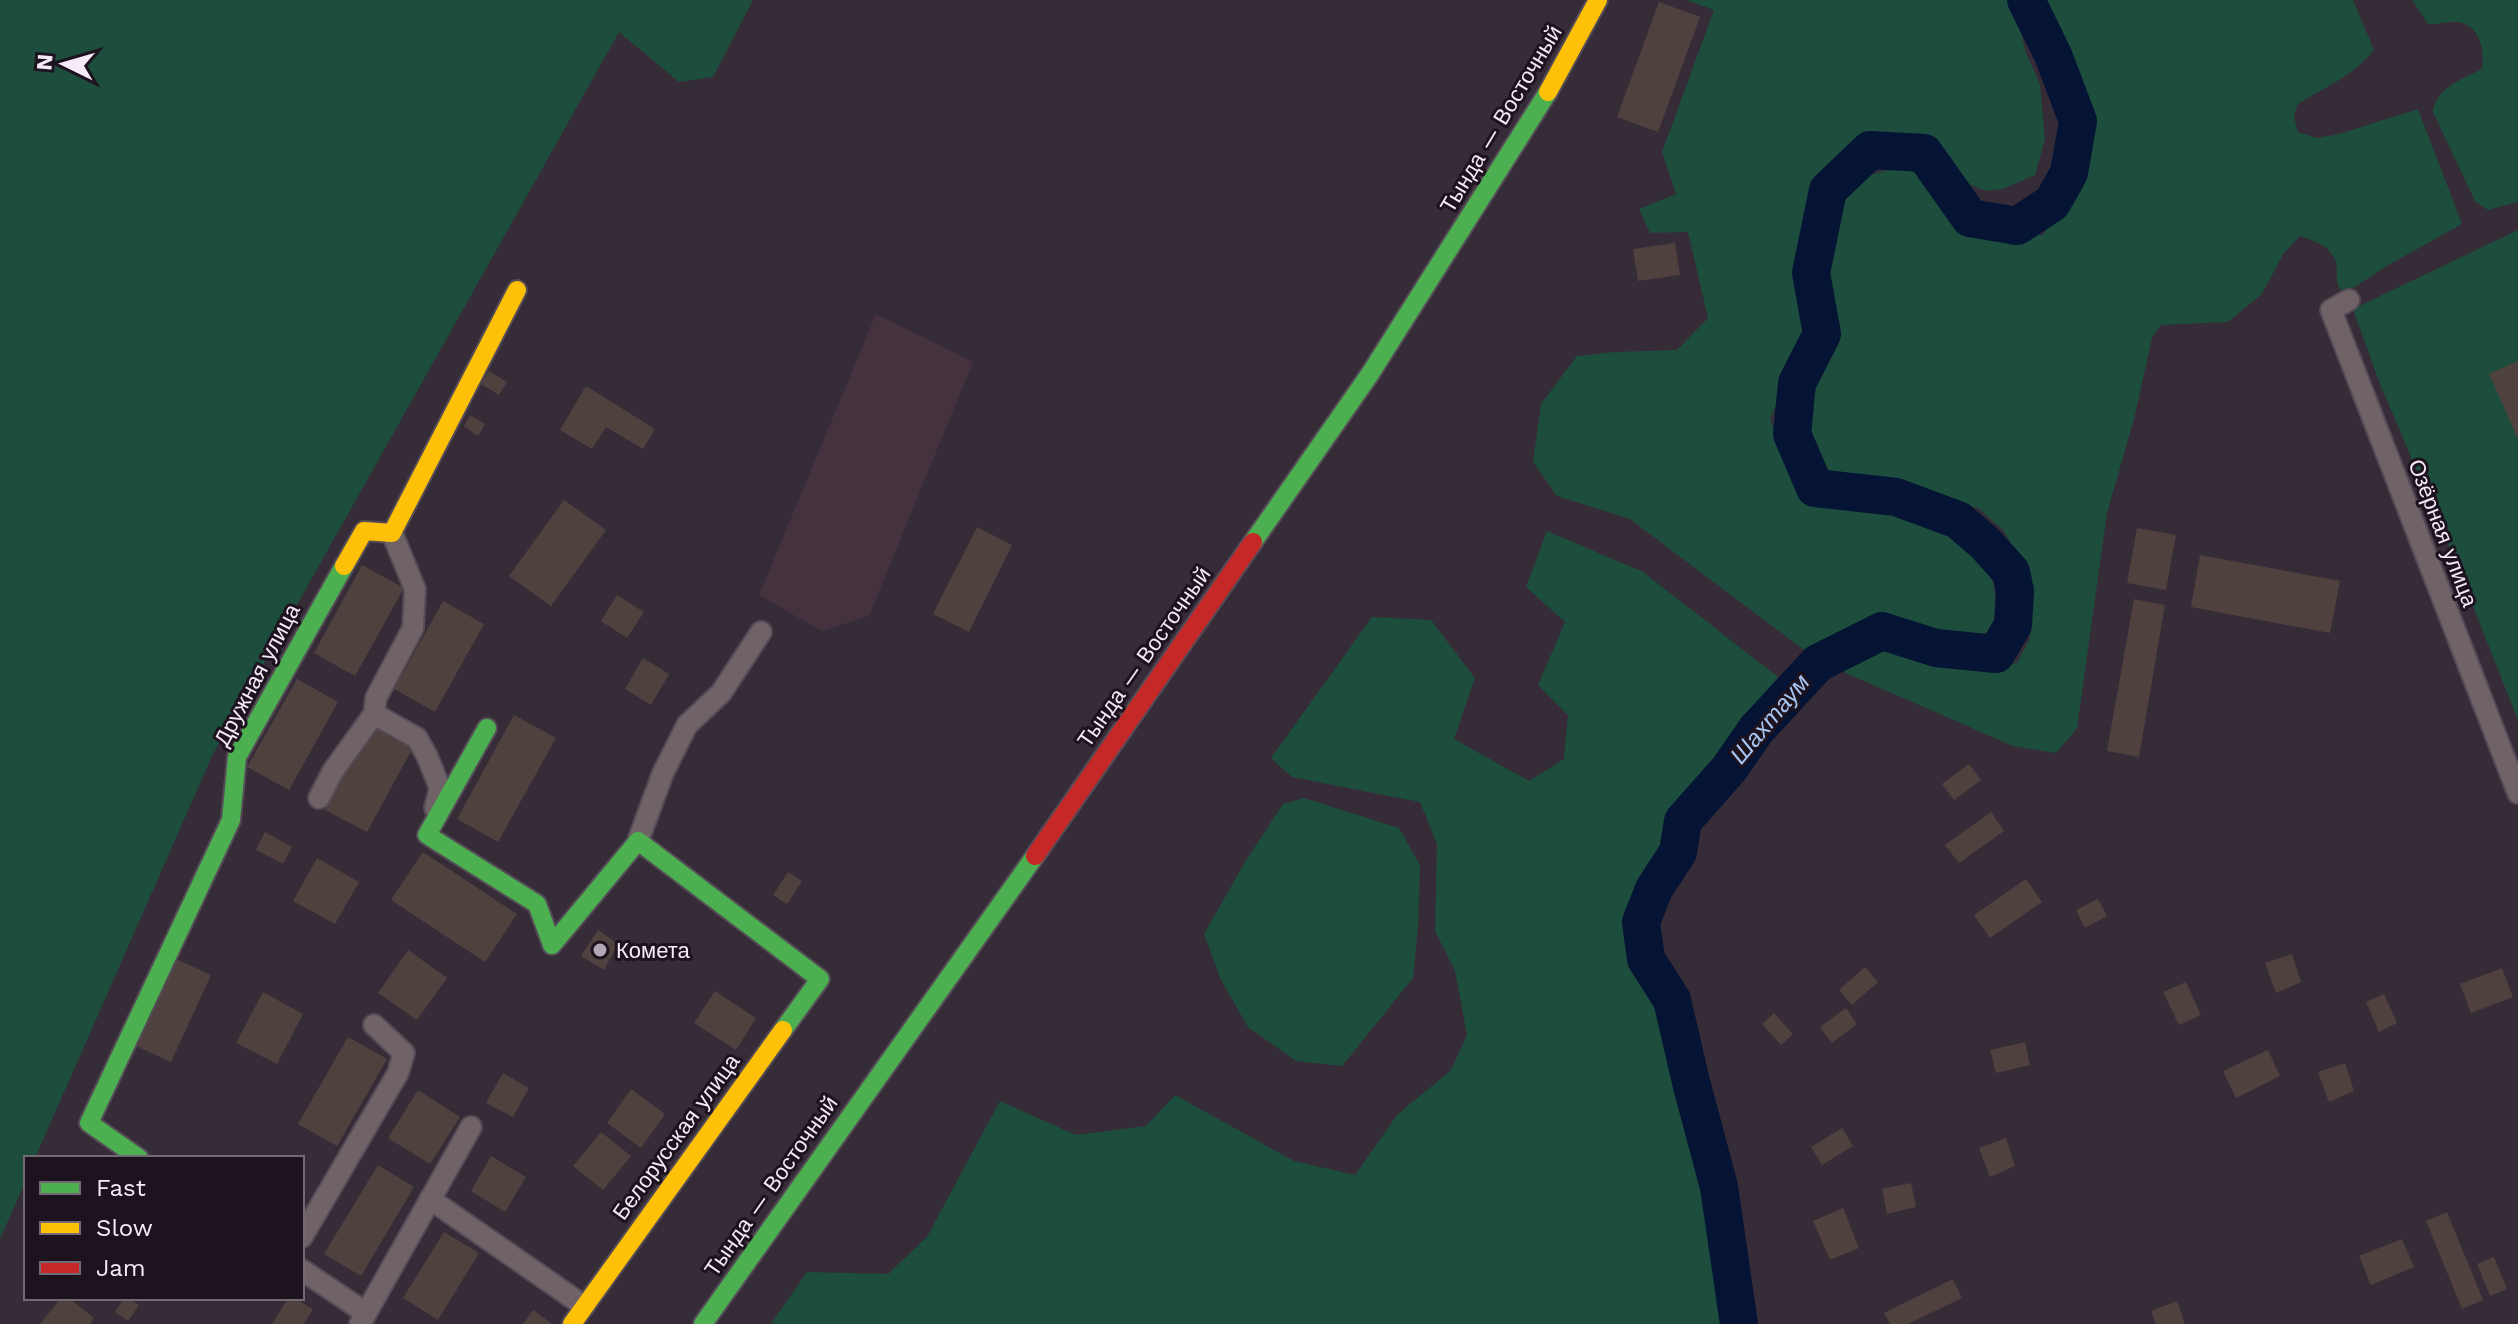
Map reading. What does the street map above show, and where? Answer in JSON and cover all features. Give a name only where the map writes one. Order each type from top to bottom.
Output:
[{"type":"street","name":"Тында — Восточный","points":[[703,1324],[987,925],[1370,374],[1560,73],[1598,0]]},
{"type":"street","points":[[319,798],[333,771],[374,714],[376,698],[413,628],[415,589],[392,533],[517,290]]},
{"type":"street","name":"Озёрная улица","points":[[2349,300],[2331,310],[2518,793]]},
{"type":"street","name":"Дружная улица","points":[[136,1156],[89,1123],[231,820],[237,757],[364,531],[392,533]]},
{"type":"street","points":[[427,835],[537,904],[552,945],[638,841],[663,773],[687,725],[721,693],[761,632]]},
{"type":"street","points":[[374,714],[417,738],[427,756],[440,788],[427,835]]},
{"type":"street","points":[[427,835],[487,728]]},
{"type":"street","name":"Белорусская улица","points":[[572,1324],[820,979],[638,841]]},
{"type":"street","points":[[304,1234],[398,1073],[404,1053],[374,1025]]},
{"type":"street","points":[[304,1272],[363,1319],[471,1127]]},
{"type":"street","points":[[430,1199],[584,1306]]},
{"type":"shaded area","points":[[876,314],[973,362],[869,616],[822,631],[759,595]]},
{"type":"green space","points":[[0,0],[753,0],[713,77],[679,82],[619,32],[212,756],[36,1156],[24,1156],[24,1185],[0,1239]]},
{"type":"green space","points":[[1686,0],[2014,0],[2025,50],[2040,85],[2045,139],[2035,175],[2003,189],[1986,191],[1958,180],[1943,154],[1917,141],[1896,140],[1857,148],[1829,172],[1810,214],[1801,271],[1803,343],[1770,419],[1789,467],[1810,493],[1922,523],[1958,538],[1982,556],[1991,574],[1995,594],[1991,633],[1960,639],[1934,638],[1877,621],[1807,652],[1630,519],[1557,496],[1533,462],[1541,404],[1577,356],[1677,350],[1708,318],[1688,232],[1650,233],[1639,209],[1676,194],[1662,152],[1714,10]]},
{"type":"green space","points":[[2046,0],[2353,0],[2374,50],[2347,74],[2297,105],[2294,117],[2298,132],[2317,138],[2339,134],[2418,109],[2462,224],[2355,287],[2340,290],[2331,252],[2300,236],[2284,253],[2262,294],[2228,322],[2161,325],[2152,338],[2134,419],[2107,513],[2077,728],[2056,753],[2013,746],[1832,667],[1892,643],[1948,662],[1989,668],[2017,663],[2030,638],[2028,571],[2003,530],[1978,508],[1875,485],[1836,482],[1814,461],[1803,424],[1804,389],[1821,366],[1829,334],[1820,271],[1829,222],[1841,188],[1876,173],[1914,169],[1934,183],[1947,208],[1958,220],[1989,231],[2043,235],[2085,167],[2091,139],[2084,109],[2050,33]]},
{"type":"green space","points":[[2412,0],[2518,0],[2518,202],[2488,210],[2475,201],[2433,112],[2445,90],[2482,69],[2478,37],[2462,23],[2428,24]]},
{"type":"green space","points":[[2518,230],[2518,720],[2380,384],[2353,309]]},
{"type":"green space","points":[[1547,531],[1643,572],[1778,677],[1734,740],[1697,781],[1670,819],[1632,926],[1636,966],[1666,1035],[1687,1124],[1715,1261],[1723,1324],[771,1324],[807,1272],[888,1274],[927,1237],[1000,1101],[1076,1135],[1146,1126],[1175,1095],[1294,1161],[1355,1175],[1397,1115],[1451,1070],[1467,1035],[1455,971],[1435,931],[1437,844],[1420,802],[1292,777],[1271,758],[1372,617],[1431,620],[1475,678],[1454,739],[1529,781],[1564,759],[1568,715],[1538,685],[1565,622],[1526,587]]},
{"type":"green space","points":[[1304,798],[1399,828],[1420,865],[1413,978],[1342,1066],[1296,1061],[1248,1027],[1221,980],[1204,934],[1283,804]]},
{"type":"building","points":[[1659,2],[1700,17],[1658,132],[1617,117]]},
{"type":"building","points":[[1675,243],[1680,275],[1638,281],[1633,249]]},
{"type":"building","points":[[2518,361],[2518,439],[2489,374]]},
{"type":"building","points":[[489,371],[507,382],[499,395],[481,384]]},
{"type":"building","points":[[586,386],[655,429],[643,449],[606,427],[592,449],[560,430]]},
{"type":"building","points":[[470,415],[485,424],[478,436],[464,426]]},
{"type":"building","points":[[564,500],[606,530],[551,606],[509,576]]},
{"type":"building","points":[[977,527],[1012,545],[969,632],[933,614]]},
{"type":"building","points":[[2137,528],[2176,535],[2166,590],[2127,583]]},
{"type":"building","points":[[2200,555],[2340,581],[2330,633],[2191,607]]},
{"type":"building","points":[[362,565],[404,588],[355,676],[314,653]]},
{"type":"building","points":[[617,595],[644,612],[627,638],[601,621]]},
{"type":"building","points":[[2134,599],[2165,605],[2139,757],[2107,751]]},
{"type":"building","points":[[443,601],[484,624],[435,712],[394,689]]},
{"type":"building","points":[[643,658],[669,674],[651,705],[625,689]]},
{"type":"building","points":[[297,679],[338,702],[289,790],[247,767]]},
{"type":"building","points":[[514,715],[556,738],[498,842],[457,819]]},
{"type":"building","points":[[374,721],[415,744],[367,832],[325,810]]},
{"type":"building","points":[[1969,764],[1981,780],[1954,800],[1942,784]]},
{"type":"building","points":[[1991,812],[2004,831],[1959,863],[1945,845]]},
{"type":"building","points":[[265,832],[292,847],[283,864],[256,850]]},
{"type":"building","points":[[423,852],[517,914],[485,962],[391,900]]},
{"type":"building","points":[[317,858],[359,882],[335,924],[293,901]]},
{"type":"building","points":[[788,872],[802,881],[787,904],[773,895]]},
{"type":"building","points":[[2026,879],[2042,902],[1990,938],[1974,915]]},
{"type":"building","points":[[2098,899],[2107,916],[2085,928],[2076,910]]},
{"type":"building","name":"Комета","points":[[598,930],[618,944],[604,970],[581,956]]},
{"type":"building","points":[[408,950],[447,978],[417,1020],[378,993]]},
{"type":"building","points":[[2292,954],[2301,982],[2276,993],[2265,963]]},
{"type":"building","points":[[176,959],[211,975],[171,1062],[136,1046]]},
{"type":"building","points":[[1865,967],[1878,982],[1852,1005],[1839,990]]},
{"type":"building","points":[[2502,968],[2513,997],[2471,1013],[2460,984]]},
{"type":"building","points":[[2186,982],[2201,1015],[2179,1025],[2163,992]]},
{"type":"building","points":[[715,991],[756,1018],[736,1050],[694,1023]]},
{"type":"building","points":[[263,992],[303,1014],[277,1064],[236,1043]]},
{"type":"building","points":[[2384,994],[2397,1023],[2379,1032],[2366,1002]]},
{"type":"building","points":[[1846,1008],[1857,1024],[1832,1043],[1820,1027]]},
{"type":"building","points":[[1774,1013],[1793,1034],[1781,1045],[1762,1024]]},
{"type":"building","points":[[348,1037],[387,1059],[337,1146],[298,1124]]},
{"type":"building","points":[[2025,1042],[2030,1065],[1996,1073],[1990,1050]]},
{"type":"building","points":[[2268,1050],[2280,1076],[2236,1098],[2223,1071]]},
{"type":"building","points":[[2345,1063],[2354,1091],[2329,1102],[2318,1072]]},
{"type":"building","points":[[503,1073],[529,1088],[513,1117],[486,1103]]},
{"type":"building","points":[[631,1089],[665,1114],[641,1148],[607,1123]]},
{"type":"building","points":[[418,1090],[460,1117],[430,1164],[388,1138]]},
{"type":"building","points":[[1842,1128],[1853,1146],[1822,1165],[1811,1147]]},
{"type":"building","points":[[601,1132],[631,1156],[603,1190],[573,1166]]},
{"type":"building","points":[[2006,1138],[2015,1166],[1990,1177],[1979,1148]]},
{"type":"building","points":[[491,1156],[526,1177],[505,1212],[471,1191]]},
{"type":"building","points":[[378,1165],[414,1187],[361,1276],[324,1254]]},
{"type":"building","points":[[1911,1183],[1916,1207],[1887,1214],[1882,1189]]},
{"type":"building","points":[[1843,1208],[1859,1248],[1830,1260],[1813,1221]]},
{"type":"building","points":[[2447,1212],[2483,1300],[2462,1309],[2426,1221]]},
{"type":"building","points":[[444,1232],[479,1253],[438,1320],[403,1298]]},
{"type":"building","points":[[2402,1239],[2414,1267],[2371,1285],[2359,1256]]},
{"type":"building","points":[[2494,1257],[2507,1289],[2490,1296],[2477,1264]]},
{"type":"building","points":[[1953,1279],[1962,1298],[1908,1324],[1890,1324],[1884,1313]]},
{"type":"building","points":[[59,1300],[72,1300],[94,1318],[90,1324],[40,1324]]},
{"type":"building","points":[[123,1300],[132,1300],[139,1305],[128,1321],[115,1312]]},
{"type":"building","points":[[287,1300],[297,1300],[313,1309],[304,1324],[272,1324]]},
{"type":"building","points":[[2177,1301],[2185,1324],[2156,1324],[2151,1311]]},
{"type":"building","points":[[533,1310],[552,1324],[523,1324]]},
{"type":"waterway","name":"Шахтаум","points":[[1739,1324],[1719,1187],[1672,1000],[1646,959],[1641,922],[1654,889],[1678,852],[1683,821],[1729,769],[1756,730],[1818,663],[1882,631],[1936,648],[1996,654],[2013,625],[2015,591],[2011,572],[1985,543],[1958,520],[1896,497],[1815,488],[1792,434],[1797,383],[1822,334],[1811,273],[1828,190],[1870,150],[1924,153],[1970,218],[2017,226],[2052,203],[2069,173],[2078,121],[2053,55],[2026,0]]},
{"type":"traffic: fast","points":[[1253,542],[1370,374],[1548,92]]},
{"type":"traffic: fast","points":[[136,1156],[89,1123],[231,820],[237,757],[344,566]]},
{"type":"traffic: fast","points":[[487,728],[427,835],[537,904],[552,945],[638,841],[820,979],[783,1030]]},
{"type":"traffic: fast","points":[[703,1324],[1035,856]]},
{"type":"traffic: slow","points":[[1548,92],[1598,0]]},
{"type":"traffic: slow","points":[[344,566],[364,531],[392,533],[517,290]]},
{"type":"traffic: slow","points":[[572,1324],[783,1030]]},
{"type":"traffic: jam","points":[[1035,856],[1253,542]]},
{"type":"place","name":"Комета","points":[[600,950]]}]
